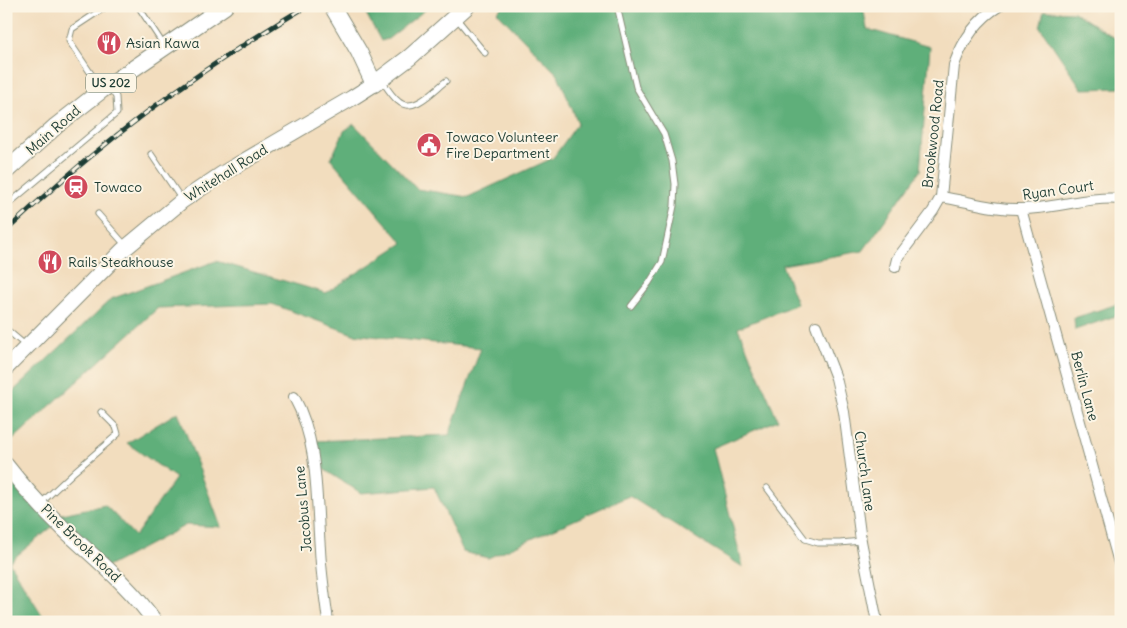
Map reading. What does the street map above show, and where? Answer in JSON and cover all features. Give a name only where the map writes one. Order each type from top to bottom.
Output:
[{"type":"main road","name":"Main Road","points":[[6,171],[56,126],[105,88],[225,6]]},
{"type":"main road","points":[[332,6],[377,81]]},
{"type":"main road","name":"Whitehall Road","points":[[377,81],[410,57],[467,6]]},
{"type":"street","name":"Brookwood Road","points":[[895,267],[897,260],[933,212],[941,197],[954,65],[960,50],[977,23],[999,6]]},
{"type":"street","name":"Whitehall Road","points":[[6,368],[127,247],[182,201],[238,164],[315,121],[377,81]]},
{"type":"street","name":"Ryan Court","points":[[941,197],[1021,209],[1103,198],[1121,199]]},
{"type":"street","name":"Berlin Lane","points":[[1021,209],[1121,570]]},
{"type":"street","name":"Church Lane","points":[[816,326],[836,378],[844,412],[860,541],[877,622]]},
{"type":"street","name":"Jacobus Lane","points":[[294,397],[308,429],[315,472],[320,557],[328,622]]},
{"type":"street","name":"Pine Brook Road","points":[[6,465],[64,529],[132,593],[155,622]]},
{"type":"lane","points":[[6,206],[117,113],[116,96],[105,88],[70,40],[72,29],[107,6]]},
{"type":"lane","points":[[138,6],[164,47]]},
{"type":"lane","points":[[617,6],[636,87],[664,134],[672,161],[675,184],[674,206],[662,262],[631,306]]},
{"type":"lane","points":[[455,17],[485,53]]},
{"type":"lane","points":[[377,81],[398,102],[415,105],[446,81]]},
{"type":"lane","points":[[151,154],[182,201]]},
{"type":"lane","points":[[98,214],[127,247]]},
{"type":"lane","points":[[6,329],[27,346]]},
{"type":"lane","points":[[40,504],[118,434],[116,427],[101,412]]},
{"type":"lane","points":[[767,488],[805,539],[818,543],[860,541]]},
{"type":"green space","points":[[362,6],[430,6],[388,39],[381,41]]},
{"type":"green space","points":[[503,6],[863,6],[867,29],[930,47],[920,171],[863,251],[782,265],[797,304],[738,328],[778,420],[713,448],[743,567],[629,496],[488,558],[463,552],[434,487],[361,493],[320,467],[314,441],[449,435],[481,348],[353,334],[272,304],[158,308],[6,446],[6,398],[111,299],[216,261],[326,293],[403,243],[331,159],[344,131],[354,124],[417,189],[468,197],[553,158],[578,123],[558,75],[497,12]]},
{"type":"green space","points":[[1044,11],[1074,12],[1121,42],[1121,88],[1082,89],[1040,27]]},
{"type":"green space","points":[[1121,303],[1121,314],[1075,330],[1074,318]]},
{"type":"green space","points":[[178,412],[221,527],[186,525],[107,567],[58,522],[9,562],[44,618],[34,622],[6,622],[6,467],[52,516],[105,505],[135,536],[176,478],[127,443]]},
{"type":"railway","points":[[6,231],[88,158],[175,91],[307,6]]},
{"type":"place","name":"Asian Kawa","points":[[109,43]]},
{"type":"place","name":"Towaco Volunteer Fire Department","points":[[429,145]]},
{"type":"place","name":"Towaco","points":[[76,187]]},
{"type":"place","name":"Rails Steakhouse","points":[[50,262]]}]
